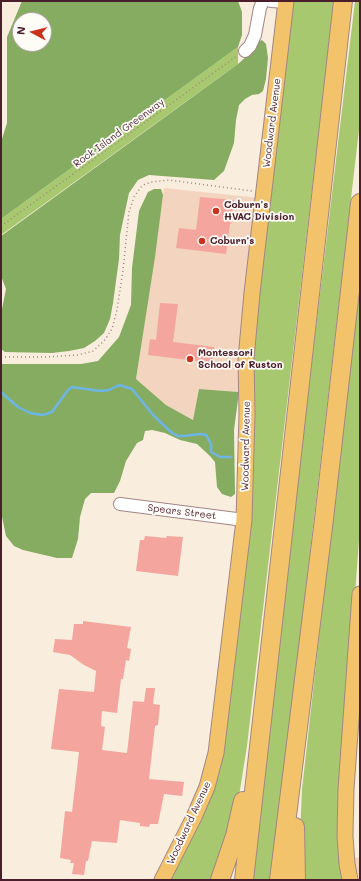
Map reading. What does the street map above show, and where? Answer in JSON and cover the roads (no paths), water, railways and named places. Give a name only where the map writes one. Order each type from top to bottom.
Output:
[{"type":"highway","points":[[244,880],[343,1]]},
{"type":"highway","points":[[279,880],[324,519],[360,203]]},
{"type":"highway","points":[[220,880],[235,836],[246,792],[264,703]]},
{"type":"highway","points":[[295,742],[296,880]]},
{"type":"main road","name":"Woodward Avenue","points":[[162,880],[205,793],[216,753],[244,520],[247,413],[246,359],[252,293],[286,1]]},
{"type":"main road","points":[[350,880],[345,836],[346,789],[357,677],[360,594]]},
{"type":"street","points":[[245,51],[250,46],[255,35],[260,8],[263,1]]},
{"type":"street","points":[[271,1],[286,1]]},
{"type":"street","name":"Spears Street","points":[[120,504],[244,520]]},
{"type":"waterway","points":[[1,392],[18,407],[30,413],[43,415],[52,412],[68,390],[72,387],[100,391],[109,390],[119,385],[132,389],[154,416],[172,433],[178,436],[206,435],[211,444],[211,452],[220,457],[231,457]]},
{"type":"place","name":"Coburn's HVAC Division","points":[[216,211]]},
{"type":"place","name":"Coburn's","points":[[202,241]]},
{"type":"place","name":"Montessori School of Ruston","points":[[190,359]]}]
